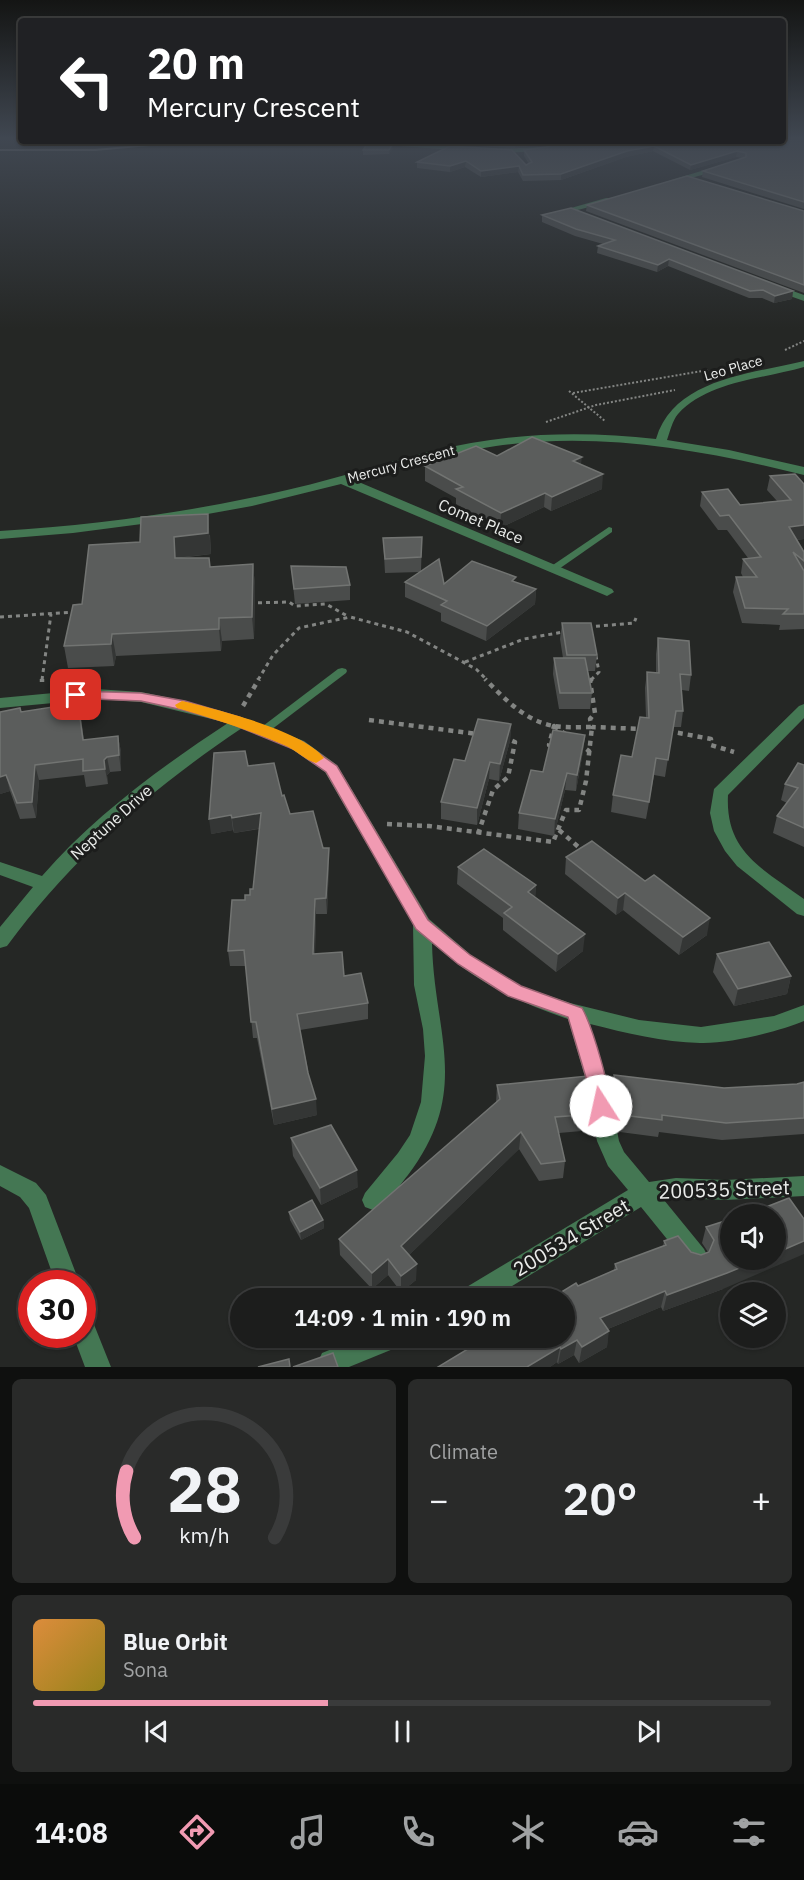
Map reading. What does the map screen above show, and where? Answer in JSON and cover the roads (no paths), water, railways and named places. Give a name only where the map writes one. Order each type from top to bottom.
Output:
[{"type":"street","points":[[554,214],[599,202]]},
{"type":"street","points":[[570,210],[581,214]]},
{"type":"street","points":[[771,286],[804,298]]},
{"type":"street","name":"Leo Place","points":[[661,442],[665,426],[674,412],[691,398],[714,388],[804,364]]},
{"type":"street","name":"Mercury Crescent","points":[[0,535],[78,530],[177,517],[267,499],[343,480],[432,453],[511,441],[586,437],[661,442],[733,453],[804,471]]},
{"type":"street","name":"Comet Place","points":[[343,480],[607,592]]},
{"type":"street","points":[[0,703],[39,697],[96,694],[141,697],[185,706],[237,721],[298,745],[331,769],[422,924],[464,960],[514,991],[576,1013],[639,1028],[701,1035],[775,1024],[804,1013]]},
{"type":"street","points":[[804,709],[720,794],[717,809],[719,824],[731,850],[804,909]]},
{"type":"street","name":"Neptune Drive","points":[[0,941],[44,884],[108,821],[188,755],[237,721]]},
{"type":"street","points":[[0,868],[44,884]]},
{"type":"street","points":[[373,1200],[399,1172],[422,1136],[432,1111],[436,1082],[435,1056],[433,1027],[425,993],[422,924]]},
{"type":"street","points":[[576,1013],[600,1091],[602,1120],[607,1142],[616,1158],[643,1193],[696,1257]]},
{"type":"street","points":[[0,1175],[28,1190],[38,1202],[63,1270]]},
{"type":"street","name":"200535 Street","points":[[643,1193],[676,1188],[725,1190],[804,1186]]},
{"type":"street","name":"200534 Street","points":[[487,1288],[643,1193]]},
{"type":"street","points":[[91,1348],[98,1367]]},
{"type":"street","points":[[331,1362],[364,1348]]},
{"type":"lane","points":[[553,569],[609,530]]},
{"type":"lane","points":[[263,731],[342,671]]}]
